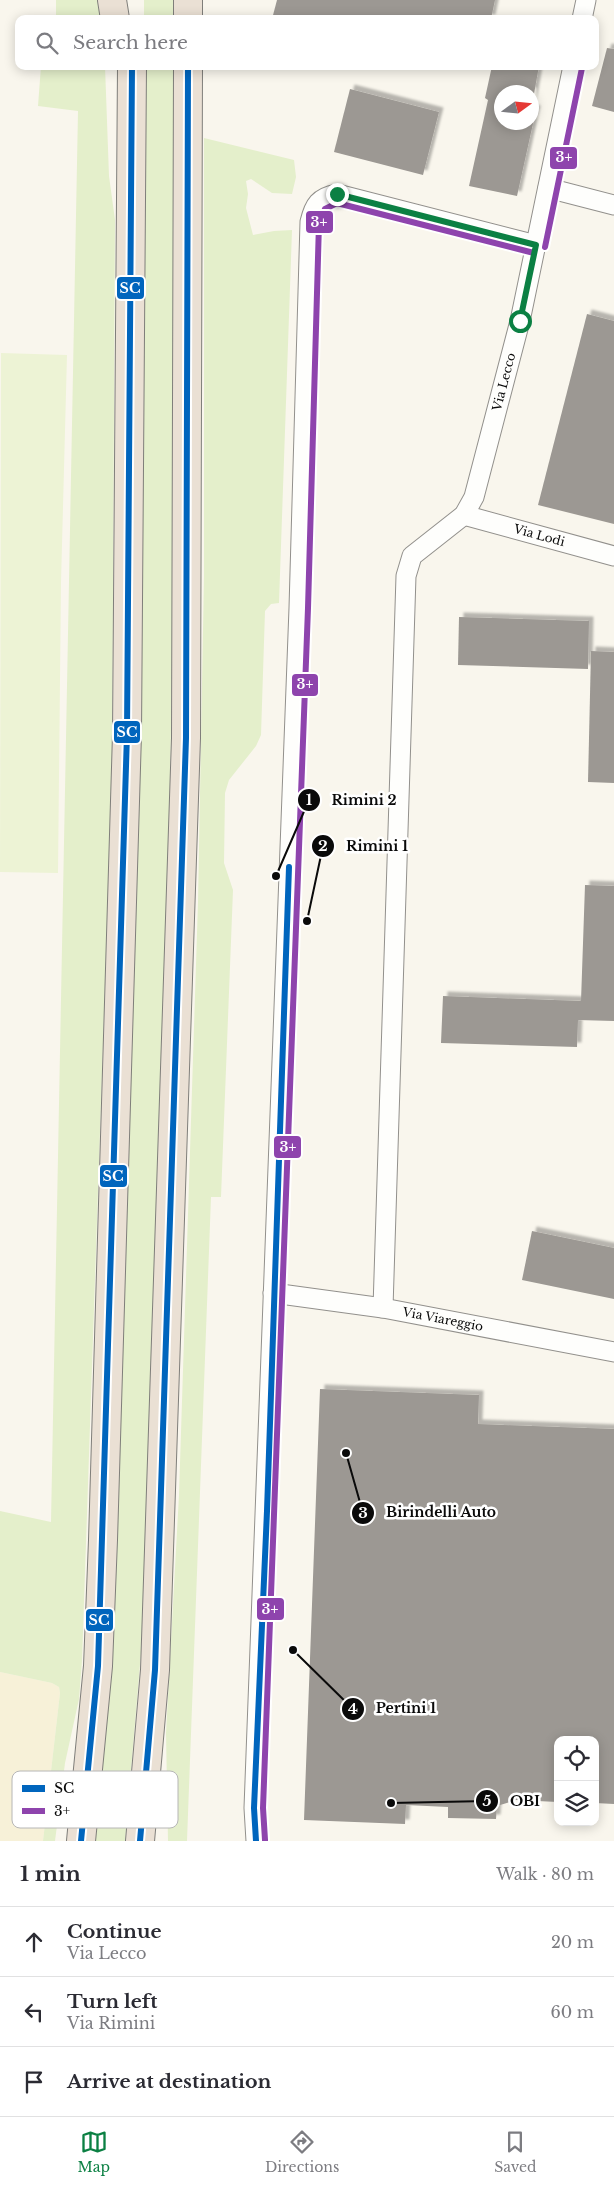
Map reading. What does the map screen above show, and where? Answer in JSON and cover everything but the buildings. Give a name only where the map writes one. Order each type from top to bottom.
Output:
[{"type":"highway","points":[[112,0],[114,15]]},
{"type":"highway","points":[[132,0],[132,15]]},
{"type":"highway","points":[[188,0],[188,15]]},
{"type":"highway","points":[[125,70],[131,112]]},
{"type":"highway","points":[[88,1771],[98,1666],[127,734],[132,70]]},
{"type":"highway","points":[[146,1771],[154,1670],[186,738],[188,70]]},
{"type":"highway","points":[[81,1841],[82,1828]]},
{"type":"highway","points":[[140,1841],[141,1828]]},
{"type":"street","points":[[583,15],[586,0]]},
{"type":"street","name":"Via Lecco","points":[[464,515],[477,488],[520,321],[572,70]]},
{"type":"street","points":[[548,188],[614,205]]},
{"type":"street","points":[[256,1841],[254,1808],[260,1690],[272,1293],[299,598],[310,222],[318,201],[326,196],[337,194],[536,245]]},
{"type":"street","points":[[383,1308],[406,576],[412,556],[464,515]]},
{"type":"street","name":"Via Lodi","points":[[464,515],[614,556]]},
{"type":"street","name":"Via Viareggio","points":[[272,1293],[383,1308],[614,1352]]},
{"type":"shaded area","points":[[0,1672],[52,1683],[59,1687],[60,1693],[51,1771],[12,1771],[12,1828],[44,1828],[43,1841],[0,1841]]},
{"type":"green space","points":[[56,0],[102,0],[103,15],[56,15]]},
{"type":"green space","points":[[144,0],[174,0],[174,15],[144,15]]},
{"type":"green space","points":[[41,70],[105,70],[109,176],[115,220],[112,779],[82,1661],[79,1699],[64,1771],[51,1771],[60,1693],[59,1687],[52,1683],[0,1672],[0,1511],[51,1522],[78,111],[38,106]]},
{"type":"green space","points":[[144,70],[174,70],[172,676],[169,836],[142,1641],[131,1771],[99,1771],[115,1554],[139,816],[142,651]]},
{"type":"green space","points":[[204,138],[294,160],[296,177],[292,194],[272,193],[251,179],[246,181],[248,194],[246,208],[253,235],[292,230],[279,603],[271,604],[265,611],[261,735],[256,746],[229,780],[225,793],[224,863],[233,890],[221,1197],[211,1197],[187,1841],[168,1841],[168,1828],[178,1828],[178,1771],[167,1771],[166,1733],[179,1495],[198,902],[204,576]]},
{"type":"green space","points":[[1,353],[67,355],[61,583],[58,873],[0,872]]},
{"type":"green space","points":[[44,1828],[57,1828],[55,1841],[43,1841]]},
{"type":"green space","points":[[95,1828],[126,1828],[125,1841],[94,1841]]},
{"type":"transit line","name":"SC","points":[[88,1771],[98,1666],[127,734],[132,70]]},
{"type":"transit line","name":"SC","points":[[146,1771],[155,1670],[186,738],[188,70]]},
{"type":"transit line","name":"3+","points":[[545,247],[582,70]]},
{"type":"transit line","name":"3+","points":[[265,1840],[263,1808],[308,608],[319,223],[325,209],[337,203],[534,253]]},
{"type":"transit line","name":"SC","points":[[256,1841],[254,1808],[267,1511],[289,867]]},
{"type":"transit line","name":"SC","points":[[81,1841],[82,1828]]},
{"type":"transit line","name":"SC","points":[[140,1841],[141,1828]]},
{"type":"place","name":"Rimini 2","points":[[276,876]]},
{"type":"place","name":"Rimini 1","points":[[307,921]]},
{"type":"place","name":"Birindelli Auto","points":[[346,1453]]},
{"type":"place","name":"Pertini 1","points":[[293,1650]]},
{"type":"place","name":"OBI","points":[[391,1803]]},
{"type":"route","points":[[337,194],[536,245],[520,321]]}]
